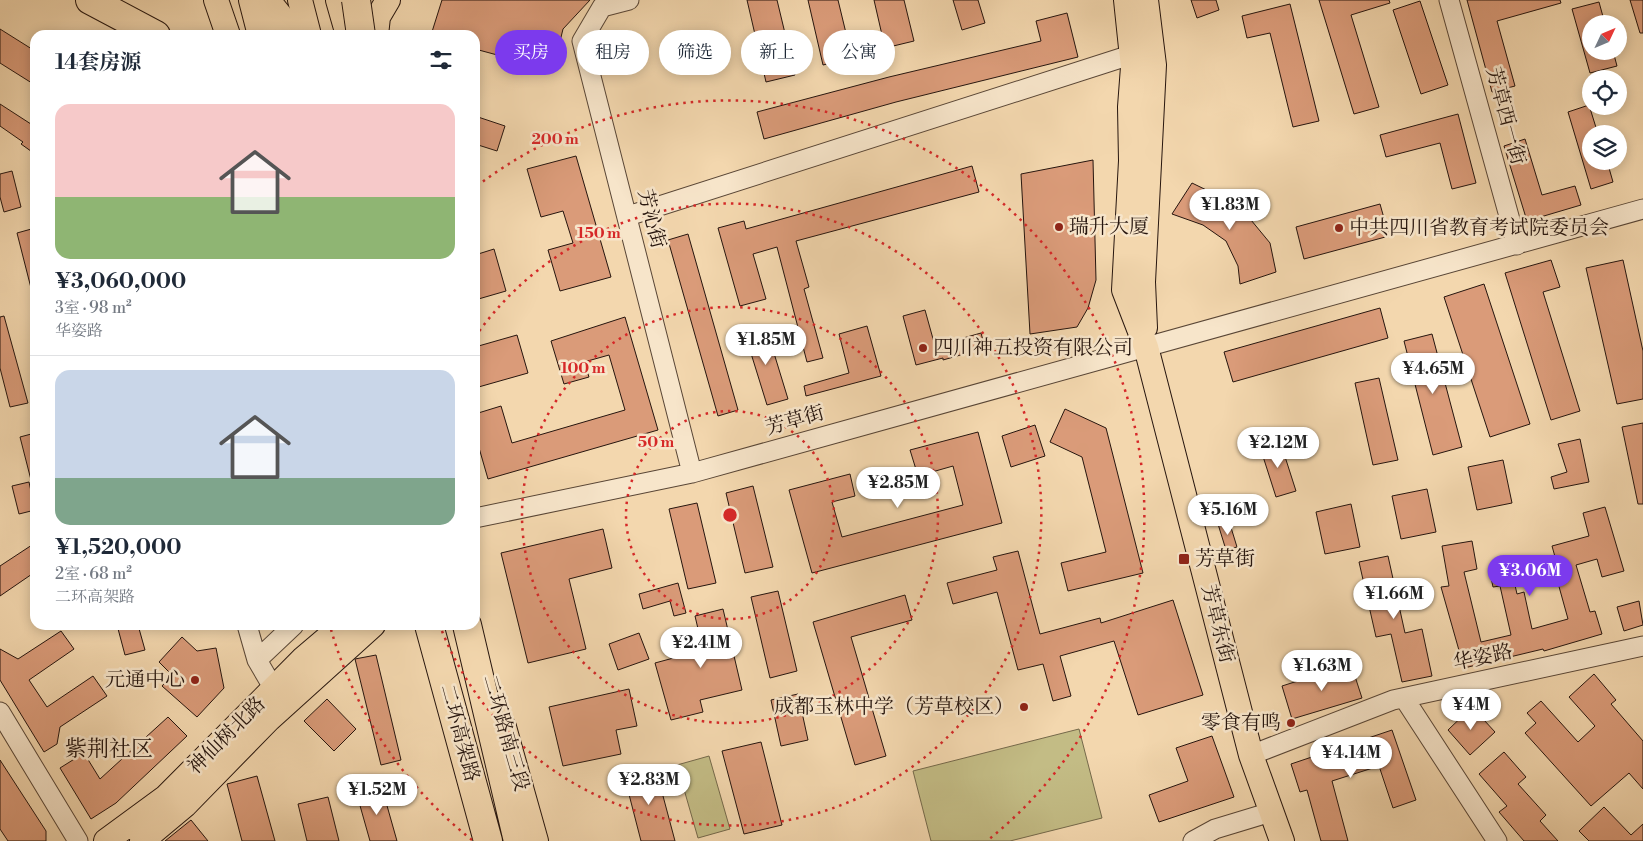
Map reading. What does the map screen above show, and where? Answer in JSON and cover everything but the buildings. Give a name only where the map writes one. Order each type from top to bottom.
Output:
[{"type":"highway","points":[[90,0],[147,30]]},
{"type":"highway","points":[[253,0],[261,30]]},
{"type":"highway","points":[[340,0],[349,30]]},
{"type":"highway","points":[[356,0],[374,17]]},
{"type":"highway","name":"二环高架路","points":[[430,630],[490,841]]},
{"type":"highway","name":"二环高架路","points":[[469,630],[518,841]]},
{"type":"main road","points":[[216,0],[226,30]]},
{"type":"main road","points":[[268,0],[279,14],[287,30]]},
{"type":"main road","points":[[281,0],[289,30]]},
{"type":"main road","points":[[300,0],[308,30]]},
{"type":"main road","points":[[1113,0],[1130,107]]},
{"type":"main road","points":[[1126,0],[1132,67],[1130,107],[1131,161],[1124,290],[1146,347]]},
{"type":"main road","points":[[1134,0],[1142,76],[1150,120]]},
{"type":"main road","points":[[1146,0],[1154,65],[1143,282],[1146,347]]},
{"type":"main road","name":"芳草东街","points":[[1146,347],[1250,755],[1282,841]]},
{"type":"main road","name":"神仙树北路","points":[[106,841],[166,797],[303,659],[337,630]]},
{"type":"main road","points":[[142,841],[185,806],[268,719],[367,630]]},
{"type":"main road","name":"二环路南三段","points":[[434,630],[490,841]]},
{"type":"main road","name":"二环路南三段","points":[[476,630],[536,841]]},
{"type":"street","name":"芳沁街","points":[[629,0],[602,7],[582,41],[692,473]]},
{"type":"street","name":"芳草西一街","points":[[1449,0],[1517,245]]},
{"type":"street","points":[[628,216],[1121,58]]},
{"type":"street","name":"芳草街","points":[[480,517],[692,473],[1643,211]]},
{"type":"street","points":[[248,630],[257,660],[274,689]]},
{"type":"street","points":[[257,660],[289,630]]},
{"type":"street","name":"华姿路","points":[[1250,755],[1399,699],[1643,646]]},
{"type":"street","points":[[1399,699],[1484,841]]},
{"type":"street","points":[[1399,699],[1497,841]]},
{"type":"street","points":[[0,712],[78,841]]},
{"type":"street","points":[[1193,841],[1215,829],[1271,812]]},
{"type":"shaded area","points":[[1079,729],[1102,818],[1010,841],[931,841],[913,771]]},
{"type":"shaded area","points":[[709,756],[730,829],[698,838],[677,765]]},
{"type":"place","name":"瑞升大厦","points":[[1059,227]]},
{"type":"place","name":"中共四川省教育考试院委员会","points":[[1339,228]]},
{"type":"place","name":"四川神五投资有限公司","points":[[923,348]]},
{"type":"place","name":"芳草街","points":[[1184,559]]},
{"type":"place","name":"元通中心","points":[[195,680]]},
{"type":"place","name":"成都玉林中学（芳草校区）","points":[[1024,707]]},
{"type":"place","name":"零食有鸣","points":[[1291,723]]},
{"type":"district","name":"紫荆社区","points":[[109,749]]}]
